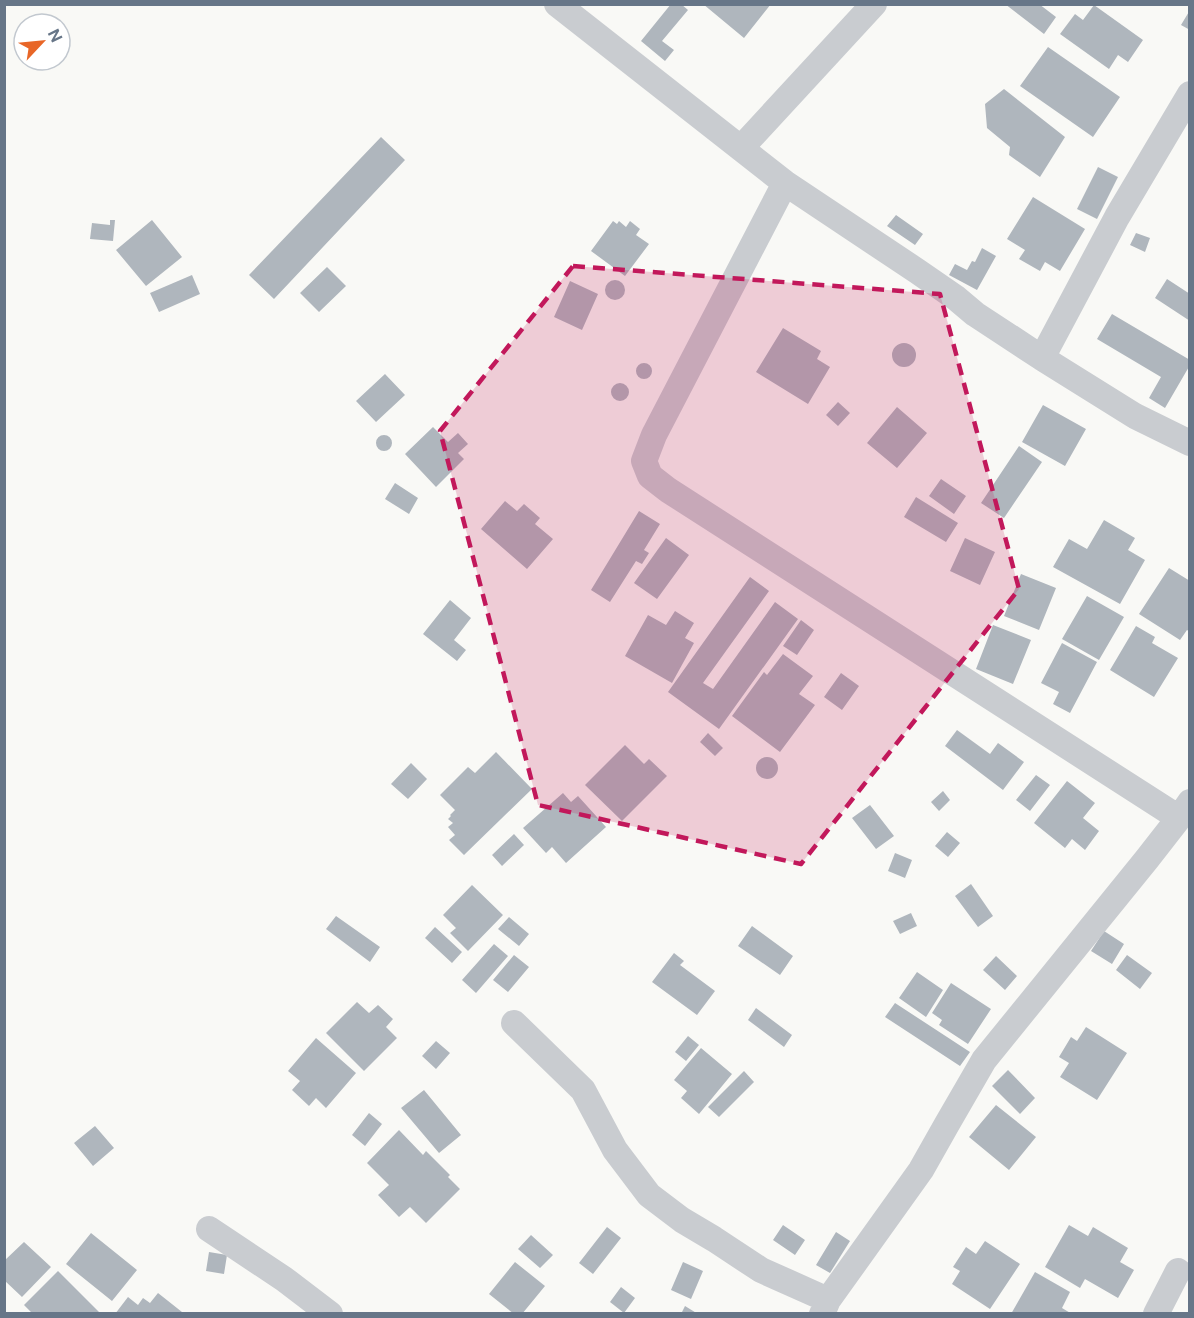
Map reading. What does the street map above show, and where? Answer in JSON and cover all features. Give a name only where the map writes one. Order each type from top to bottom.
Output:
[{"type":"street","points":[[557,4],[784,183],[957,298],[975,314],[1042,358],[1135,416],[1190,443]]},
{"type":"street","points":[[741,148],[874,4]]},
{"type":"street","points":[[1042,358],[1117,217],[1190,94]]},
{"type":"street","points":[[514,1023],[583,1090],[615,1150],[649,1195],[682,1220],[825,1307],[921,1170],[984,1060],[1184,810],[668,490],[650,476],[644,461],[654,435],[784,183]]},
{"type":"street","points":[[209,1229],[330,1314]]},
{"type":"street","points":[[1156,1314],[1178,1270]]},
{"type":"highlighted area","points":[[573,266],[940,294],[1019,589],[801,864],[538,805],[440,431]]},
{"type":"building","points":[[671,4],[681,4],[688,10],[662,41],[674,50],[665,61],[641,41]]},
{"type":"building","points":[[703,4],[771,4],[744,38]]},
{"type":"building","points":[[1005,4],[1039,4],[1056,17],[1044,34]]},
{"type":"building","points":[[1094,5],[1143,40],[1128,62],[1118,55],[1109,69],[1060,34],[1075,14],[1083,20]]},
{"type":"building","points":[[1190,10],[1190,30],[1181,25]]},
{"type":"building","points":[[1048,47],[1120,97],[1093,137],[1020,86]]},
{"type":"building","points":[[1004,89],[1065,137],[1040,177],[1009,155],[1010,147],[987,128],[985,104]]},
{"type":"building","points":[[381,137],[405,160],[274,299],[249,275]]},
{"type":"building","points":[[1098,167],[1118,177],[1097,219],[1077,209]]},
{"type":"building","points":[[1033,197],[1085,229],[1060,271],[1045,262],[1040,271],[1019,259],[1025,250],[1007,239]]},
{"type":"building","points":[[896,215],[923,234],[915,245],[887,226]]},
{"type":"building","points":[[110,220],[115,220],[113,241],[90,239],[92,223],[110,225]]},
{"type":"building","points":[[152,220],[182,257],[146,286],[116,250]]},
{"type":"building","points":[[613,221],[617,224],[619,221],[626,227],[630,221],[640,229],[636,235],[649,244],[625,276],[591,251]]},
{"type":"building","points":[[1136,233],[1150,238],[1145,252],[1130,245]]},
{"type":"building","points":[[982,248],[996,256],[977,290],[949,275],[955,264],[967,270],[972,261],[975,262]]},
{"type":"building","points":[[327,267],[346,286],[319,312],[300,293]]},
{"type":"building","points":[[192,275],[200,294],[159,312],[150,293]]},
{"type":"building","points":[[1167,279],[1190,294],[1190,321],[1155,298]]},
{"type":"building","points":[[615,280],[622,283],[625,290],[622,297],[615,300],[608,297],[605,290],[608,283]]},
{"type":"building","points":[[570,281],[598,294],[582,330],[554,317]]},
{"type":"building","points":[[1112,314],[1190,360],[1190,365],[1165,408],[1149,398],[1161,377],[1097,339]]},
{"type":"building","points":[[783,328],[821,351],[817,359],[830,367],[808,404],[756,372]]},
{"type":"building","points":[[904,343],[909,344],[915,350],[915,360],[909,366],[904,367],[899,366],[893,360],[892,355],[893,350],[899,344]]},
{"type":"building","points":[[641,363],[647,363],[652,371],[650,377],[641,379],[636,374],[636,368]]},
{"type":"building","points":[[385,374],[405,395],[376,422],[356,401]]},
{"type":"building","points":[[620,383],[626,386],[629,392],[626,398],[620,401],[614,398],[611,392],[614,386]]},
{"type":"building","points":[[838,402],[850,413],[838,426],[826,415]]},
{"type":"building","points":[[1043,405],[1086,429],[1065,466],[1022,442]]},
{"type":"building","points":[[897,407],[927,433],[897,468],[867,443]]},
{"type":"building","points":[[433,427],[448,442],[458,433],[468,444],[458,453],[464,459],[436,487],[405,454]]},
{"type":"building","points":[[384,435],[390,437],[392,443],[390,449],[384,451],[378,449],[376,443],[378,437]]},
{"type":"building","points":[[1019,446],[1042,462],[1004,518],[981,503]]},
{"type":"building","points":[[941,479],[966,496],[954,514],[929,496]]},
{"type":"building","points":[[395,483],[418,498],[409,514],[385,499]]},
{"type":"building","points":[[916,497],[958,523],[946,542],[904,517]]},
{"type":"building","points":[[505,501],[517,511],[524,504],[540,518],[535,524],[553,539],[527,569],[481,529]]},
{"type":"building","points":[[639,511],[660,524],[644,550],[649,553],[642,564],[636,561],[610,602],[591,590]]},
{"type":"building","points":[[1104,520],[1135,538],[1128,550],[1145,560],[1120,604],[1053,567],[1069,539],[1087,549]]},
{"type":"building","points":[[666,538],[689,555],[657,599],[634,583]]},
{"type":"building","points":[[965,538],[995,552],[980,585],[950,571]]},
{"type":"building","points":[[1169,568],[1190,581],[1190,632],[1187,630],[1180,640],[1139,614]]},
{"type":"building","points":[[1021,574],[1056,588],[1039,630],[1004,616]]},
{"type":"building","points":[[750,577],[769,591],[703,683],[713,689],[775,602],[798,619],[719,729],[668,692]]},
{"type":"building","points":[[1087,596],[1124,617],[1099,660],[1062,639]]},
{"type":"building","points":[[450,600],[471,618],[454,640],[466,650],[457,661],[423,634]]},
{"type":"building","points":[[675,611],[694,623],[685,638],[694,643],[672,683],[625,656],[648,615],[666,625]]},
{"type":"building","points":[[801,620],[814,630],[797,655],[783,646]]},
{"type":"building","points":[[993,625],[1031,640],[1013,684],[976,669]]},
{"type":"building","points":[[1136,626],[1155,637],[1152,643],[1178,658],[1154,697],[1110,670]]},
{"type":"building","points":[[1062,643],[1097,662],[1070,713],[1053,704],[1059,692],[1041,683]]},
{"type":"building","points":[[783,654],[813,676],[799,694],[815,705],[780,752],[732,716],[764,672],[767,675]]},
{"type":"building","points":[[841,673],[859,686],[842,710],[824,697]]},
{"type":"building","points":[[957,730],[990,754],[998,743],[1024,762],[1003,790],[945,746]]},
{"type":"building","points":[[708,733],[723,748],[715,756],[700,742]]},
{"type":"building","points":[[625,745],[644,764],[649,759],[667,776],[622,821],[585,785]]},
{"type":"building","points":[[496,752],[532,789],[464,855],[449,840],[455,835],[448,827],[453,823],[448,819],[455,810],[440,795],[468,767],[475,773]]},
{"type":"building","points":[[767,757],[775,760],[778,768],[775,776],[767,779],[759,776],[756,768],[759,760]]},
{"type":"building","points":[[411,763],[427,779],[408,799],[391,784]]},
{"type":"building","points":[[1036,775],[1050,785],[1030,811],[1016,800]]},
{"type":"building","points":[[1067,781],[1095,803],[1083,818],[1099,831],[1085,850],[1072,839],[1065,848],[1034,823]]},
{"type":"building","points":[[943,791],[950,800],[939,811],[931,802]]},
{"type":"building","points":[[563,793],[571,802],[578,796],[606,827],[566,863],[552,847],[546,853],[523,828]]},
{"type":"building","points":[[870,805],[894,836],[876,849],[852,818]]},
{"type":"building","points":[[947,832],[960,843],[948,857],[935,846]]},
{"type":"building","points":[[514,834],[524,845],[502,866],[492,855]]},
{"type":"building","points":[[895,853],[912,860],[905,878],[888,871]]},
{"type":"building","points":[[971,884],[993,916],[978,927],[955,896]]},
{"type":"building","points":[[472,885],[503,915],[468,951],[450,933],[456,928],[443,915]]},
{"type":"building","points":[[911,913],[917,926],[900,934],[893,921]]},
{"type":"building","points":[[336,916],[380,947],[370,962],[326,929]]},
{"type":"building","points":[[509,917],[529,934],[519,946],[498,929]]},
{"type":"building","points":[[752,926],[793,956],[780,975],[738,946]]},
{"type":"building","points":[[435,927],[462,952],[452,963],[425,938]]},
{"type":"building","points":[[1104,931],[1124,944],[1112,964],[1091,951]]},
{"type":"building","points":[[494,944],[508,956],[476,993],[462,980]]},
{"type":"building","points":[[674,953],[684,961],[680,965],[715,991],[697,1015],[652,982]]},
{"type":"building","points":[[514,955],[529,967],[508,992],[493,980]]},
{"type":"building","points":[[1127,955],[1152,973],[1140,989],[1116,970]]},
{"type":"building","points":[[996,956],[1017,976],[1005,990],[983,970]]},
{"type":"building","points":[[917,972],[943,990],[926,1017],[899,998]]},
{"type":"building","points":[[951,983],[991,1009],[968,1044],[939,1025],[942,1020],[932,1013]]},
{"type":"building","points":[[357,1002],[369,1013],[378,1005],[393,1019],[386,1027],[397,1038],[364,1071],[326,1033]]},
{"type":"building","points":[[895,1003],[970,1052],[960,1066],[885,1017]]},
{"type":"building","points":[[756,1008],[792,1035],[784,1047],[748,1020]]},
{"type":"building","points":[[1086,1027],[1127,1053],[1097,1100],[1060,1077],[1069,1063],[1059,1057],[1071,1037],[1077,1041]]},
{"type":"building","points":[[688,1036],[699,1045],[686,1061],[675,1052]]},
{"type":"building","points":[[316,1038],[356,1073],[326,1108],[316,1098],[309,1106],[292,1090],[300,1081],[288,1071]]},
{"type":"building","points":[[436,1041],[450,1053],[436,1069],[422,1056]]},
{"type":"building","points":[[701,1048],[732,1074],[699,1114],[681,1098],[687,1091],[674,1080]]},
{"type":"building","points":[[1008,1070],[1035,1098],[1020,1114],[992,1086]]},
{"type":"building","points":[[744,1071],[754,1082],[719,1117],[708,1107]]},
{"type":"building","points":[[424,1090],[461,1135],[439,1153],[401,1108]]},
{"type":"building","points":[[996,1105],[1036,1137],[1009,1170],[969,1137]]},
{"type":"building","points":[[369,1113],[382,1124],[365,1146],[352,1135]]},
{"type":"building","points":[[95,1126],[114,1148],[93,1166],[74,1143]]},
{"type":"building","points":[[399,1130],[423,1155],[426,1151],[450,1175],[448,1177],[460,1189],[426,1223],[410,1207],[399,1217],[378,1195],[389,1185],[367,1163]]},
{"type":"building","points":[[783,1225],[805,1240],[795,1255],[773,1240]]},
{"type":"building","points":[[1069,1225],[1088,1236],[1093,1227],[1128,1248],[1120,1262],[1134,1270],[1118,1298],[1085,1279],[1080,1288],[1045,1267]]},
{"type":"building","points":[[607,1227],[621,1238],[593,1274],[579,1263]]},
{"type":"building","points":[[836,1232],[850,1241],[830,1273],[816,1265]]},
{"type":"building","points":[[91,1233],[137,1270],[112,1301],[66,1264]]},
{"type":"building","points":[[531,1235],[553,1255],[540,1268],[518,1249]]},
{"type":"building","points":[[985,1241],[1020,1264],[990,1309],[952,1284],[960,1271],[953,1267],[966,1247],[976,1254]]},
{"type":"building","points":[[24,1242],[51,1267],[22,1297],[4,1280],[4,1261]]},
{"type":"building","points":[[209,1252],[227,1255],[224,1274],[206,1271]]},
{"type":"building","points":[[515,1262],[545,1286],[522,1314],[514,1314],[489,1294]]},
{"type":"building","points":[[683,1262],[703,1271],[691,1299],[671,1290]]},
{"type":"building","points":[[58,1271],[101,1314],[33,1314],[24,1305]]},
{"type":"building","points":[[1035,1272],[1070,1292],[1062,1308],[1072,1314],[1011,1314]]},
{"type":"building","points":[[621,1287],[635,1298],[624,1313],[610,1302]]},
{"type":"building","points":[[158,1293],[182,1312],[181,1314],[115,1314],[128,1297],[138,1305],[143,1298],[150,1303]]},
{"type":"building","points":[[685,1306],[698,1314],[681,1314]]}]
